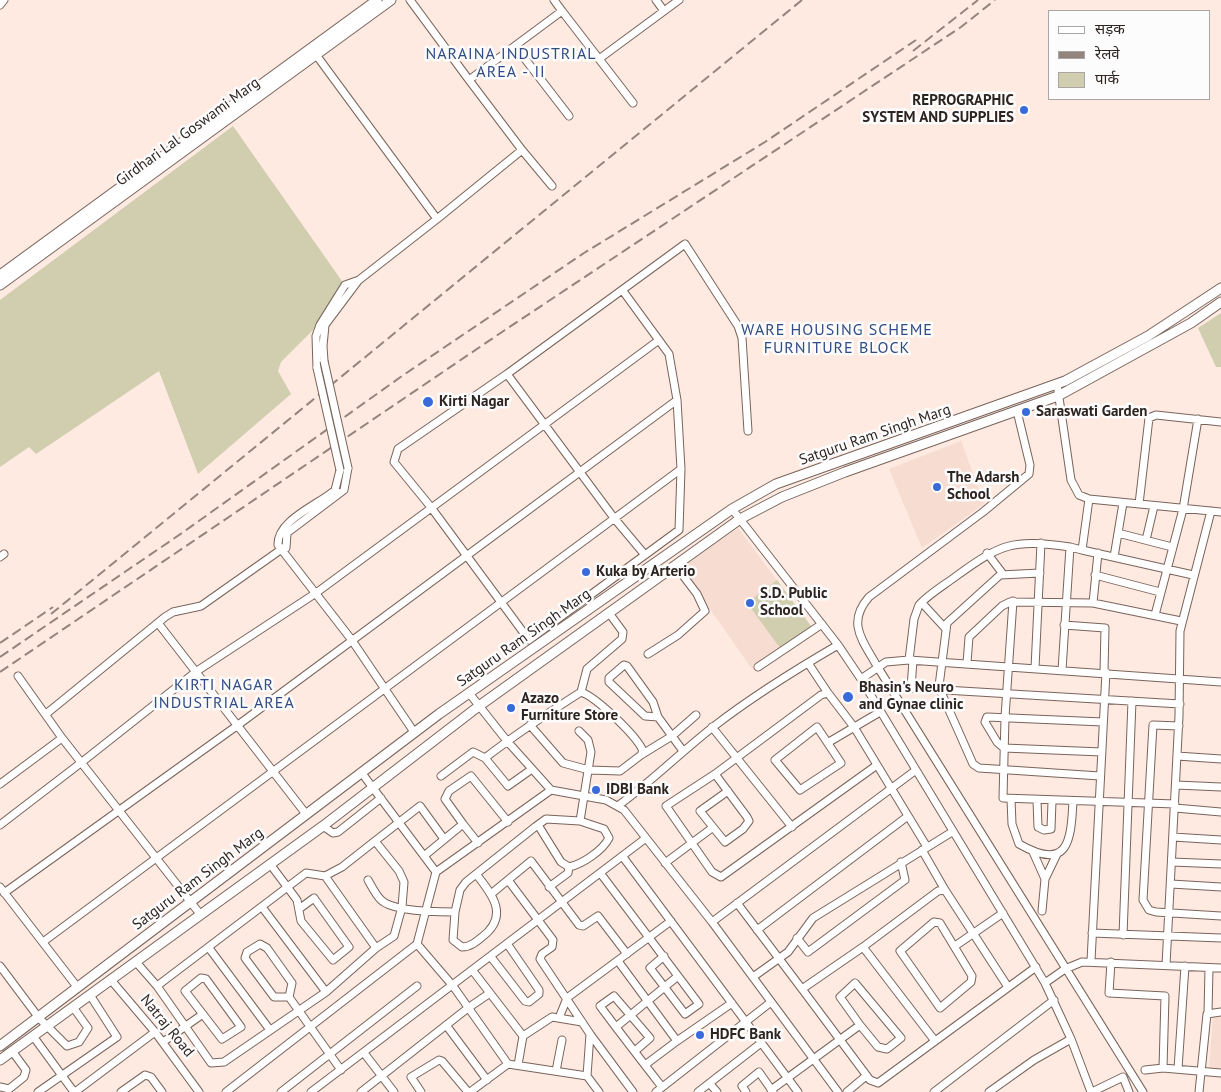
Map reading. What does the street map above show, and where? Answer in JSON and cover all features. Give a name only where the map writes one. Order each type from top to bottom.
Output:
[{"type":"main road","name":"Girdhari Lal Goswami Marg","points":[[0,285],[314,51],[377,0]]},
{"type":"main road","name":"Girdhari Lal Goswami Marg","points":[[0,275],[314,51],[391,0]]},
{"type":"main road","name":"Satguru Ram Singh Marg","points":[[0,1046],[414,732],[469,693],[531,644],[732,509],[776,484],[1057,384],[1148,336],[1221,288]]},
{"type":"main road","name":"Satguru Ram Singh Marg","points":[[0,1060],[323,826],[478,706],[740,519],[782,497],[846,472],[1058,396],[1191,324],[1221,302]]},
{"type":"street","points":[[0,5],[4,0]]},
{"type":"street","points":[[410,0],[522,150],[552,186]]},
{"type":"street","points":[[554,0],[633,103]]},
{"type":"street","points":[[656,0],[664,11]]},
{"type":"street","points":[[599,59],[679,0]]},
{"type":"street","points":[[469,80],[562,11]]},
{"type":"street","points":[[515,46],[568,116]]},
{"type":"street","points":[[314,51],[437,219]]},
{"type":"street","points":[[46,714],[173,612],[201,606],[283,548],[288,533],[344,490],[348,468],[324,361],[323,338],[325,325],[358,280],[522,150]]},
{"type":"street","points":[[623,291],[669,354],[677,400],[681,469],[679,530],[531,644],[430,506],[394,462],[398,449],[507,374],[685,244],[738,326],[742,338],[748,431]]},
{"type":"street","points":[[358,280],[345,285],[320,325],[316,336],[317,368],[340,470],[335,490],[281,529],[277,540],[351,640],[414,732]]},
{"type":"street","points":[[0,824],[82,762],[196,671],[316,593],[430,506],[658,340]]},
{"type":"street","points":[[507,374],[545,422],[614,518],[645,555]]},
{"type":"street","points":[[1057,384],[1071,480],[1076,491],[1090,499],[1221,512]]},
{"type":"street","points":[[78,988],[2,890],[238,725],[465,555],[677,400]]},
{"type":"street","points":[[1017,411],[1030,465],[1028,474],[983,512],[869,597],[859,609],[859,633],[877,666],[1143,1092]]},
{"type":"street","points":[[1139,504],[1149,418],[1156,415],[1221,422]]},
{"type":"street","points":[[1155,615],[1183,509],[1198,419]]},
{"type":"street","points":[[43,942],[158,859],[681,469]]},
{"type":"street","points":[[1082,550],[1090,499]]},
{"type":"street","points":[[1114,557],[1123,503]]},
{"type":"street","points":[[1146,540],[1154,506]]},
{"type":"street","points":[[732,509],[838,644],[861,679],[1045,983],[1054,1000],[1092,1092],[1102,1090],[1123,1078],[1130,1092]]},
{"type":"street","points":[[1166,966],[1166,937],[1171,884],[1180,704],[1181,621],[1211,511]]},
{"type":"street","points":[[1118,533],[1172,547]]},
{"type":"street","points":[[1180,704],[911,688],[914,619],[922,603],[987,554],[1013,544],[1041,543],[1070,547],[1193,575]]},
{"type":"street","points":[[1034,668],[1041,543]]},
{"type":"street","points":[[1062,670],[1070,547]]},
{"type":"street","points":[[1093,603],[1098,553]]},
{"type":"street","points":[[987,554],[1003,574]]},
{"type":"street","points":[[648,654],[678,635],[705,611],[697,594],[675,565]]},
{"type":"street","points":[[1040,573],[1003,574],[952,618],[945,628],[940,690],[973,764],[979,768],[1100,776]]},
{"type":"street","points":[[1096,575],[1160,592]]},
{"type":"street","points":[[967,663],[969,637],[1002,606],[1013,602],[1093,603],[1181,621]]},
{"type":"street","points":[[1013,602],[1006,694],[1002,796],[1011,799],[1149,804],[1221,812]]},
{"type":"street","points":[[922,603],[945,628]]},
{"type":"street","points":[[485,758],[506,741],[581,692],[587,669],[622,639],[622,632],[609,613]]},
{"type":"street","points":[[158,623],[306,814]]},
{"type":"street","points":[[758,667],[822,624]]},
{"type":"street","points":[[1064,625],[1105,628],[1102,752],[1091,961]]},
{"type":"street","points":[[619,805],[712,727],[760,692],[838,644]]},
{"type":"street","points":[[861,679],[877,666],[891,660],[911,660],[1181,677],[1221,682]]},
{"type":"street","points":[[808,663],[854,727],[908,816],[945,890],[1008,987]]},
{"type":"street","points":[[658,717],[645,716],[609,682],[610,678],[624,665],[627,666],[654,702],[658,717],[683,751]]},
{"type":"street","points":[[18,676],[62,738],[200,914]]},
{"type":"street","points":[[581,692],[595,700],[617,720],[643,748],[641,755]]},
{"type":"street","points":[[469,693],[506,741],[551,790],[586,796],[619,805],[712,922],[838,1092]]},
{"type":"street","points":[[828,693],[821,696],[715,774],[666,806],[691,843],[712,872],[721,877],[877,765]]},
{"type":"street","points":[[1123,935],[1132,702]]},
{"type":"street","points":[[829,742],[880,712]]},
{"type":"street","points":[[530,725],[564,763],[589,770],[617,772],[672,736],[696,715]]},
{"type":"street","points":[[1102,752],[1004,748],[997,742],[985,722],[987,717],[1103,722]]},
{"type":"street","points":[[1179,726],[1153,725],[1143,900],[1149,910],[1221,916]]},
{"type":"street","points":[[712,727],[738,757],[792,827]]},
{"type":"street","points":[[817,727],[829,742],[841,763],[800,790],[775,760],[817,727]]},
{"type":"street","points":[[579,731],[591,747],[586,796],[580,821]]},
{"type":"street","points":[[0,784],[62,738]]},
{"type":"street","points":[[440,776],[473,752],[485,758],[508,786],[532,769]]},
{"type":"street","points":[[1177,756],[1221,759]]},
{"type":"street","points":[[712,922],[916,770]]},
{"type":"street","points":[[361,772],[436,872]]},
{"type":"street","points":[[715,774],[728,791],[747,817],[748,824],[725,842],[700,811],[728,791]]},
{"type":"street","points":[[478,843],[445,799],[449,791],[471,776],[508,822]]},
{"type":"street","points":[[1176,785],[1221,787]]},
{"type":"street","points":[[230,1091],[417,944],[436,872],[551,790]]},
{"type":"street","points":[[323,826],[333,833],[338,832],[381,798]]},
{"type":"street","points":[[1011,799],[1014,834],[1019,844],[1043,855],[1057,854]]},
{"type":"street","points":[[1038,800],[1038,827],[1044,830],[1051,829],[1052,801]]},
{"type":"street","points":[[1042,911],[1044,879],[1057,854],[1066,847],[1071,833],[1073,801]]},
{"type":"street","points":[[157,986],[306,873],[325,876],[342,867],[420,806],[444,839]]},
{"type":"street","points":[[757,930],[908,816]]},
{"type":"street","points":[[476,874],[491,894],[496,907],[494,924],[486,934],[466,947],[457,945],[453,940],[460,890],[476,874],[546,819],[580,821],[604,829],[609,838],[606,844],[569,867]]},
{"type":"street","points":[[424,856],[463,824]]},
{"type":"street","points":[[538,825],[561,862],[569,867]]},
{"type":"street","points":[[665,862],[712,828]]},
{"type":"street","points":[[753,978],[788,952],[813,918],[952,832]]},
{"type":"street","points":[[1173,837],[1221,840]]},
{"type":"street","points":[[311,1092],[602,874],[646,838]]},
{"type":"street","points":[[136,962],[157,986],[211,1063],[224,1062],[326,992],[376,948],[394,936],[402,907],[402,877],[375,840]]},
{"type":"street","points":[[1033,852],[1044,879]]},
{"type":"street","points":[[623,857],[798,1092]]},
{"type":"street","points":[[491,894],[531,861],[561,904],[581,926],[598,916],[627,954]]},
{"type":"street","points":[[797,938],[808,952],[905,880],[901,862]]},
{"type":"street","points":[[1172,862],[1221,864]]},
{"type":"street","points":[[270,864],[297,900],[301,921],[333,960],[349,947],[314,898],[299,909]]},
{"type":"street","points":[[549,887],[568,873],[569,867]]},
{"type":"street","points":[[602,874],[650,937],[664,956],[678,976],[699,1004],[685,1014],[650,968],[664,956]]},
{"type":"street","points":[[325,876],[376,948]]},
{"type":"street","points":[[368,880],[387,904],[427,911],[456,912]]},
{"type":"street","points":[[508,880],[554,942],[552,947],[542,954],[540,959],[590,1034],[633,1092]]},
{"type":"street","points":[[1171,884],[1221,887]]},
{"type":"street","points":[[802,989],[863,947],[938,890],[945,890]]},
{"type":"street","points":[[737,903],[838,1040],[872,1082],[878,1083],[1036,967]]},
{"type":"street","points":[[262,907],[326,992]]},
{"type":"street","points":[[955,946],[1003,913]]},
{"type":"street","points":[[559,1018],[567,998],[671,921]]},
{"type":"street","points":[[934,922],[938,922],[943,926],[955,946],[972,976],[972,980],[940,1008],[900,951],[934,922]]},
{"type":"street","points":[[1092,933],[1221,938]]},
{"type":"street","points":[[289,997],[274,997],[245,958],[247,952],[260,944],[267,948],[292,983],[289,997],[297,1011],[341,1070]]},
{"type":"street","points":[[417,944],[453,986],[508,1064]]},
{"type":"street","points":[[491,957],[525,1001],[529,1002],[539,994],[539,990],[508,945]]},
{"type":"street","points":[[863,947],[935,1041]]},
{"type":"street","points":[[209,948],[270,1030]]},
{"type":"street","points":[[618,961],[676,1041]]},
{"type":"street","points":[[1045,983],[1065,969],[1082,962],[1091,961],[1221,968]]},
{"type":"street","points":[[1111,962],[1108,992],[1165,996],[1163,1068]]},
{"type":"street","points":[[0,966],[39,1018],[67,1046],[79,1042],[86,1034],[88,1028],[74,1006]]},
{"type":"street","points":[[1178,1070],[1185,966]]},
{"type":"street","points":[[1199,1092],[1208,1013],[1209,968]]},
{"type":"street","points":[[473,971],[523,1036]]},
{"type":"street","points":[[0,981],[7,976]]},
{"type":"street","points":[[616,1027],[666,988],[678,976]]},
{"type":"street","points":[[201,978],[206,978],[241,1026],[222,1039],[203,1014],[185,991],[201,978]]},
{"type":"street","name":"Natraj Road","points":[[111,980],[163,1042],[198,1091]]},
{"type":"street","points":[[855,983],[901,1038],[887,1049],[878,1047],[860,1024],[840,997],[855,983]]},
{"type":"street","points":[[281,1092],[418,986]]},
{"type":"street","points":[[38,1092],[117,1037],[90,994]]},
{"type":"street","points":[[361,1092],[468,1008],[490,994]]},
{"type":"street","points":[[634,1051],[650,1038],[614,996],[600,1006],[645,1066],[659,1090],[771,1002]]},
{"type":"street","points":[[934,1092],[1054,1000]]},
{"type":"street","points":[[645,1066],[676,1041],[732,1003]]},
{"type":"street","points":[[1208,1013],[1221,1012]]},
{"type":"street","points":[[163,1042],[203,1014]]},
{"type":"street","points":[[518,1065],[523,1036],[552,1017],[582,1022]]},
{"type":"street","points":[[746,1092],[742,1086],[759,1072],[772,1091],[860,1024]]},
{"type":"street","points":[[446,1025],[487,1080]]},
{"type":"street","points":[[33,1036],[74,1092],[85,1089],[155,1032]]},
{"type":"street","points":[[590,1034],[587,1076],[599,1092]]},
{"type":"street","points":[[993,1091],[1034,1060],[1070,1038]]},
{"type":"street","points":[[556,1071],[562,1040]]},
{"type":"street","points":[[698,1092],[761,1043]]},
{"type":"street","points":[[0,1087],[9,1089],[24,1077],[26,1070],[12,1051]]},
{"type":"street","points":[[364,1053],[394,1092]]},
{"type":"street","points":[[421,1092],[411,1080],[411,1077],[439,1060],[442,1061],[469,1092],[508,1064],[587,1076]]},
{"type":"street","points":[[1145,1070],[1163,1068],[1221,1073]]},
{"type":"street","points":[[121,1092],[145,1075],[151,1077],[162,1092]]},
{"type":"street","points":[[847,1092],[866,1076]]},
{"type":"street","points":[[710,1084],[716,1092]]},
{"type":"shaded area","name":"The Adarsh School","points":[[961,441],[984,504],[922,548],[889,469]]},
{"type":"shaded area","name":"S.D. Public School","points":[[738,528],[811,626],[752,669],[681,568]]},
{"type":"shaded area","points":[[1213,1016],[1221,1017],[1221,1069],[1209,1069]]},
{"type":"green space","points":[[233,126],[344,284],[313,330],[281,362],[278,371],[291,394],[198,474],[159,371],[36,454],[29,447],[0,467],[0,300]]},
{"type":"green space","points":[[1221,313],[1221,367],[1216,367],[1198,328]]},
{"type":"green space","points":[[777,580],[811,626],[781,649],[747,603]]},
{"type":"railway","points":[[51,614],[802,0]]},
{"type":"railway","points":[[913,51],[978,0]]},
{"type":"railway","points":[[0,672],[502,332],[961,27],[995,0]]},
{"type":"railway","points":[[0,657],[182,533],[402,376],[584,253],[765,142],[916,40]]},
{"type":"railway","points":[[0,643],[53,607]]},
{"type":"place","name":"REPROGRAPHIC SYSTEM AND SUPPLIES","points":[[1024,110]]},
{"type":"place","name":"Kirti Nagar","points":[[428,402]]},
{"type":"place","name":"Saraswati Garden","points":[[1026,412]]},
{"type":"place","name":"The Adarsh School","points":[[937,487]]},
{"type":"place","name":"Kuka by Arterio","points":[[586,572]]},
{"type":"place","name":"S.D. Public School","points":[[750,603]]},
{"type":"place","name":"Bhasin's Neuro and Gynae clinic","points":[[848,697]]},
{"type":"place","name":"Azazo Furniture Store","points":[[511,708]]},
{"type":"place","name":"IDBI Bank","points":[[596,790]]},
{"type":"place","name":"HDFC Bank","points":[[700,1035]]},
{"type":"district","name":"NARAINA INDUSTRIAL AREA - II","points":[[511,63]]},
{"type":"district","name":"WARE HOUSING SCHEME FURNITURE BLOCK","points":[[837,339]]},
{"type":"district","name":"KIRTI NAGAR INDUSTRIAL AREA","points":[[224,694]]}]
